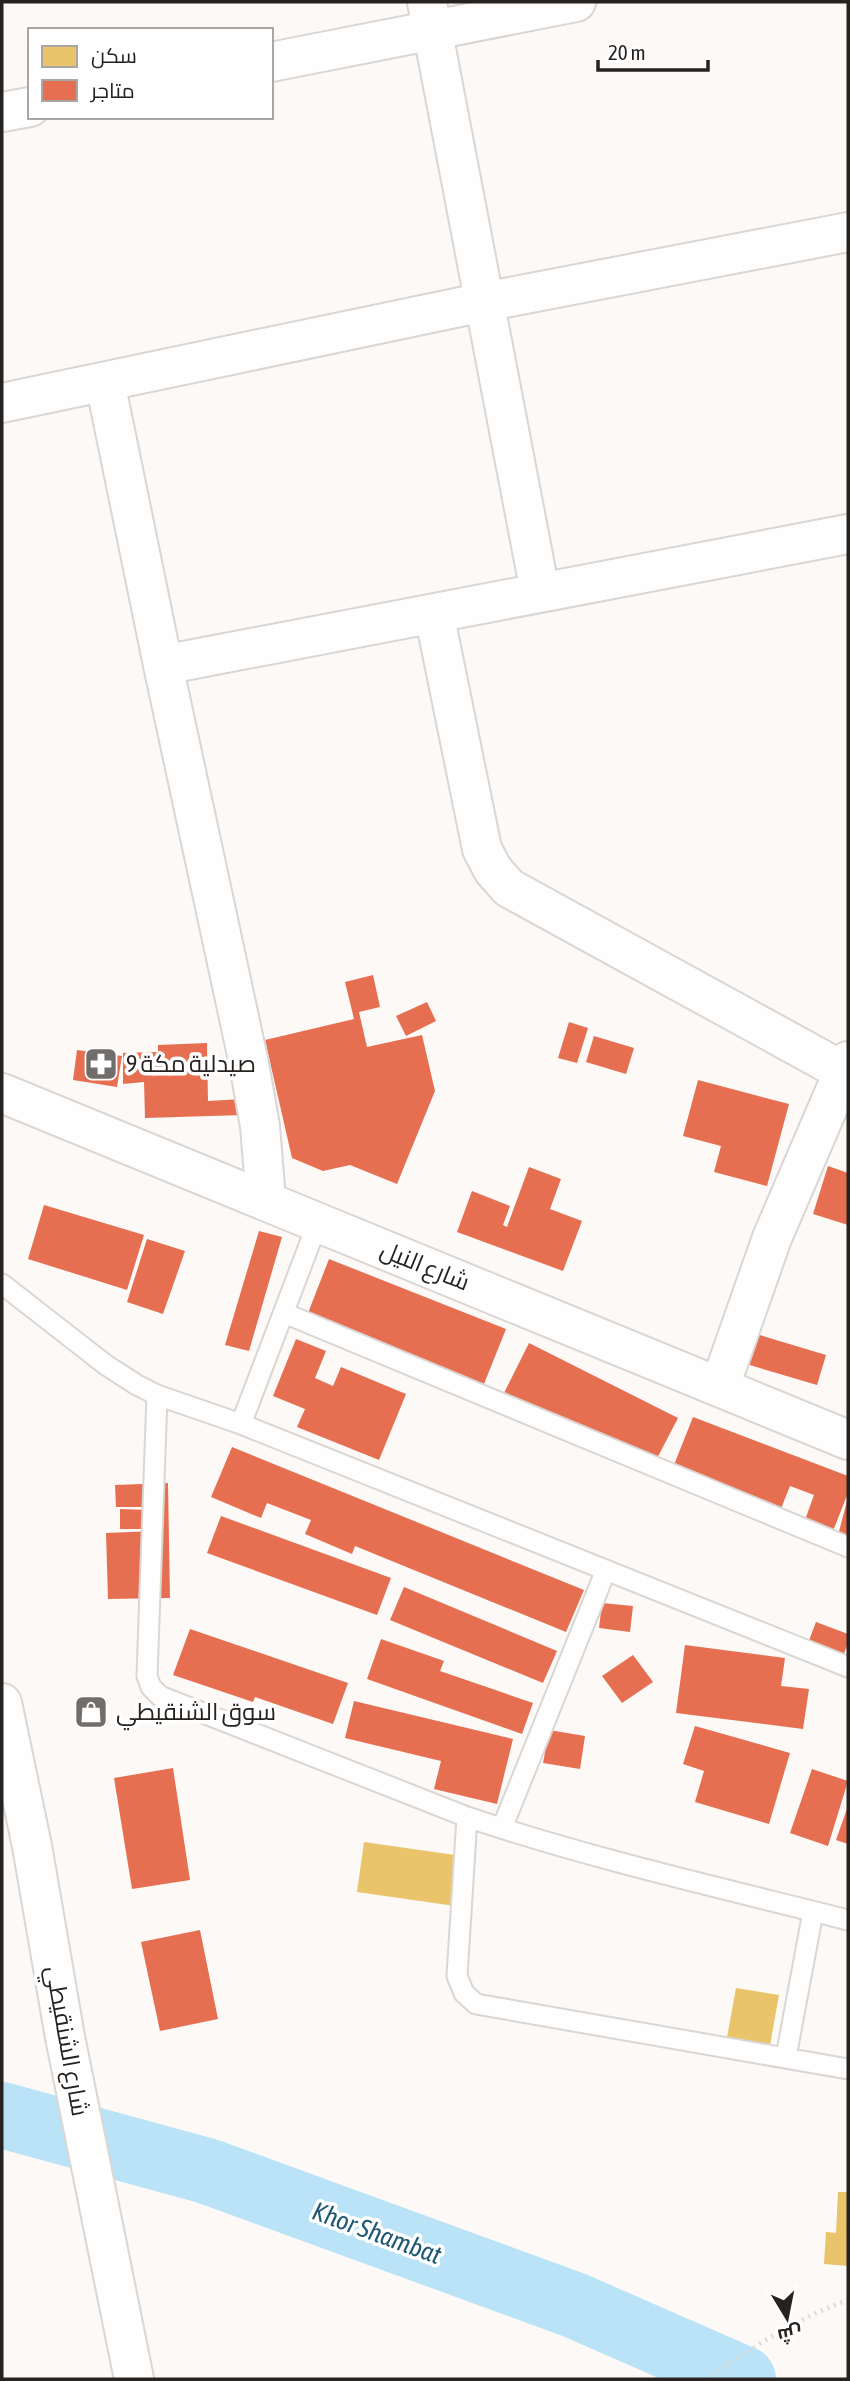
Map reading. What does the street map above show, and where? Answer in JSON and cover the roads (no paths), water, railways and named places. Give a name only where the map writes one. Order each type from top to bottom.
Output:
[{"type":"street","points":[[273,61],[430,17],[576,2]]},
{"type":"street","points":[[430,17],[540,592]]},
{"type":"street","points":[[2,112],[28,107]]},
{"type":"street","points":[[2,404],[484,302],[848,232]]},
{"type":"street","points":[[105,382],[249,1064],[260,1126],[266,1201]]},
{"type":"street","points":[[163,665],[848,534]]},
{"type":"street","points":[[433,613],[482,849],[493,870],[509,888],[846,1069],[772,1238],[720,1386]]},
{"type":"street","name":"شارع النيل","points":[[2,1093],[848,1440]]},
{"type":"street","name":"شارع الشنقيطي","points":[[2,1703],[32,1846],[65,2037],[134,2379]]},
{"type":"lane","points":[[241,1424],[318,1222]]},
{"type":"lane","points":[[2,1284],[106,1365],[158,1395],[241,1424],[848,1667]]},
{"type":"lane","points":[[284,1313],[848,1547]]},
{"type":"lane","points":[[158,1395],[147,1676],[151,1687],[160,1696],[467,1817],[570,1850],[848,1920]]},
{"type":"lane","points":[[502,1828],[606,1570]]},
{"type":"lane","points":[[467,1817],[457,1976],[464,1993],[477,2004],[848,2069]]},
{"type":"lane","points":[[786,2057],[813,1912]]},
{"type":"waterway","name":"Khor Shambat","points":[[2,2115],[207,2171],[574,2305],[743,2379]]},
{"type":"place","name":"صيدلية مكة 9","points":[[101,1064]]},
{"type":"place","name":"سوق الشنقيطي","points":[[91,1712]]}]
